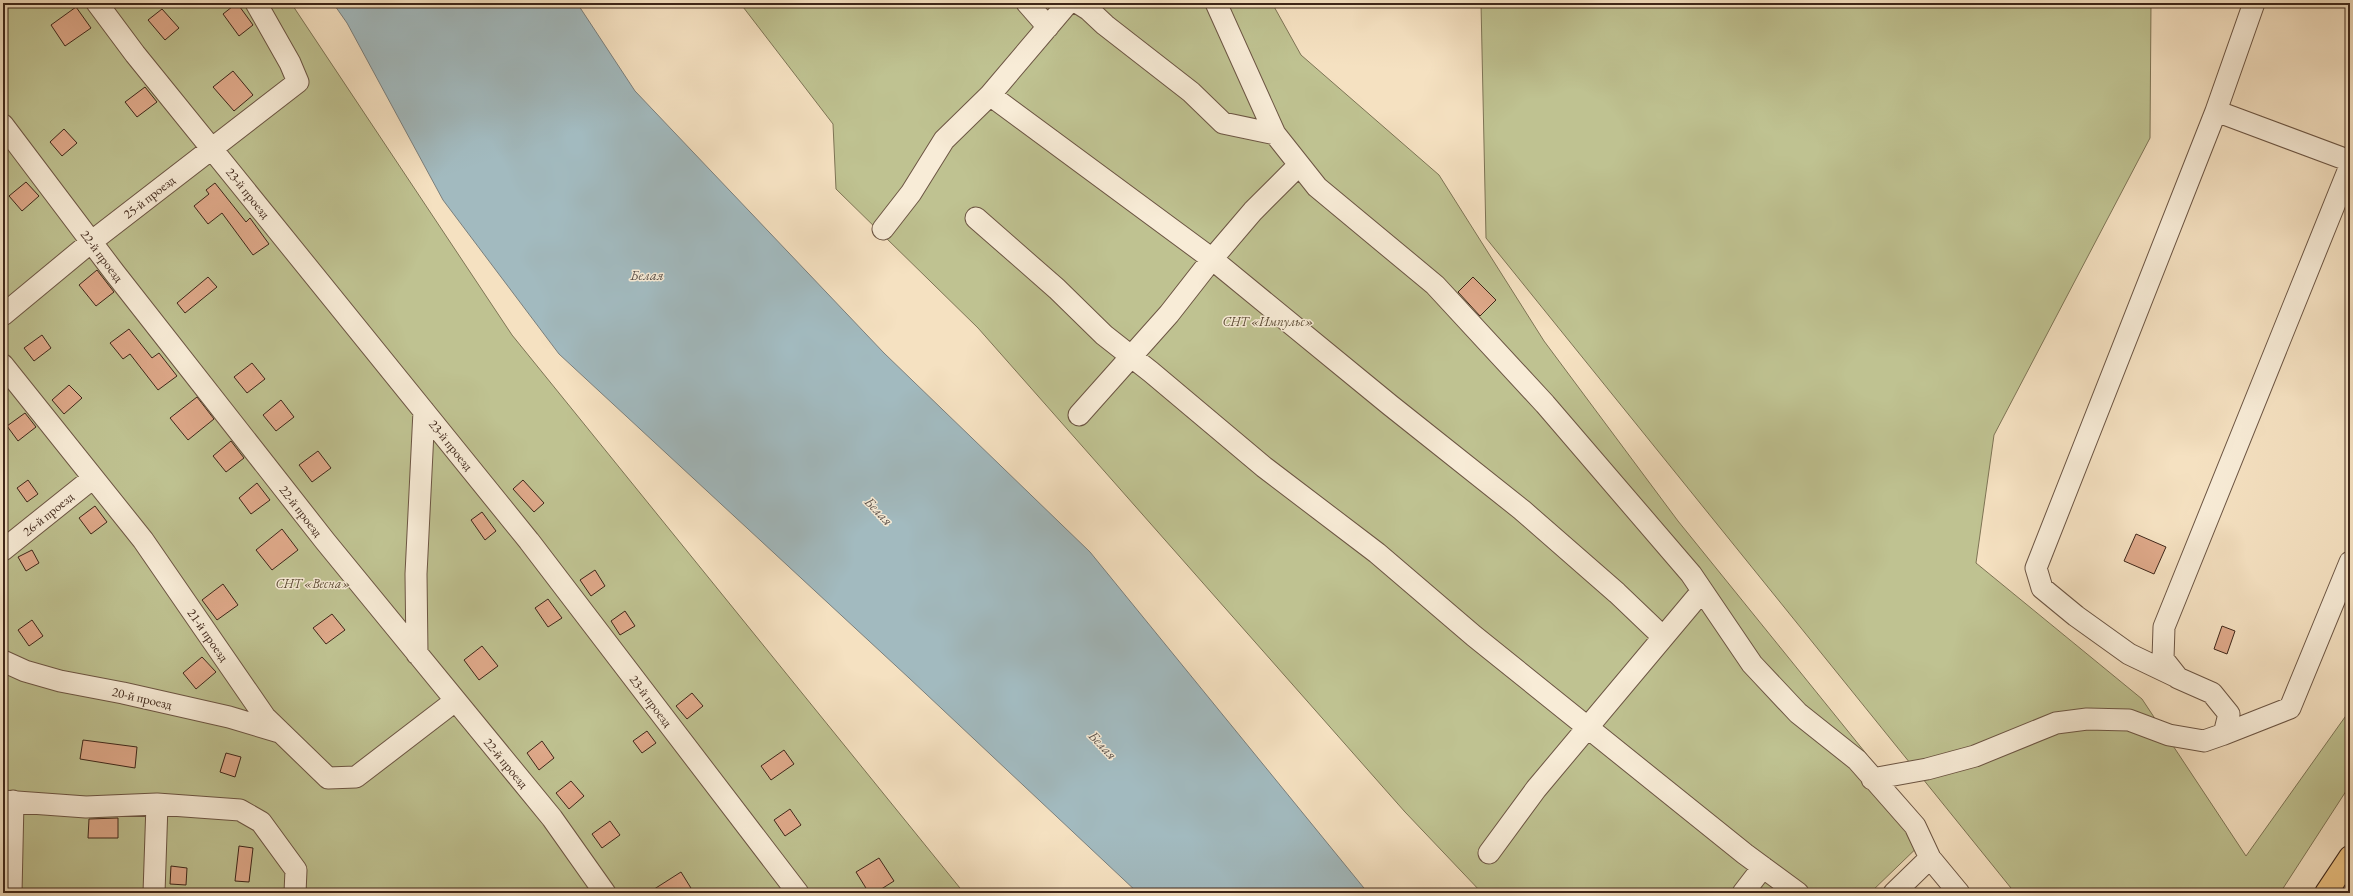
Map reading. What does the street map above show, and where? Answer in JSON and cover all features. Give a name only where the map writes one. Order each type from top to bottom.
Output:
[{"type":"main road","points":[[2326,893],[2350,857]]},
{"type":"street","name":"23-й проезд","points":[[97,3],[529,541],[798,893]]},
{"type":"street","name":"25-й проезд","points":[[3,315],[91,242],[298,82],[290,63],[256,3]]},
{"type":"street","points":[[1027,3],[1048,27]]},
{"type":"street","points":[[883,229],[911,193],[944,140],[990,96],[1068,3]]},
{"type":"street","points":[[1078,3],[1089,10],[1105,25],[1191,92],[1223,123],[1275,134]]},
{"type":"street","points":[[1216,3],[1275,134],[1317,188],[1436,285],[1545,404],[1691,574],[1752,664],[1798,713],[1856,760],[1915,826],[1930,858],[1959,893]]},
{"type":"street","points":[[2224,734],[2229,714],[2212,694],[2129,654],[2076,616],[2042,588],[2036,568],[2216,111],[2254,3]]},
{"type":"street","points":[[990,96],[1212,259],[1390,405],[1522,510],[1617,592],[1662,636]]},
{"type":"street","points":[[2216,111],[2350,161]]},
{"type":"street","name":"22-й проезд","points":[[3,125],[91,242],[325,541],[552,818],[605,893]]},
{"type":"street","points":[[1079,415],[1169,314],[1212,259],[1253,212],[1299,165]]},
{"type":"street","points":[[2178,678],[2163,659],[2164,628],[2350,166]]},
{"type":"street","points":[[976,218],[1057,289],[1104,335],[1264,467],[1377,553],[1474,636],[1763,868],[1798,893]]},
{"type":"street","name":"21-й проезд","points":[[3,365],[143,540],[265,717],[328,778],[356,777],[455,701]]},
{"type":"street","points":[[417,654],[416,574],[424,411]]},
{"type":"street","name":"26-й проезд","points":[[3,550],[93,478]]},
{"type":"street","points":[[1872,779],[1927,769],[1975,756],[2049,725],[2064,722],[2087,719],[2129,720],[2168,735],[2204,741],[2290,708],[2350,562]]},
{"type":"street","points":[[1490,853],[1536,789],[1662,636],[1702,590]]},
{"type":"street","name":"20-й проезд","points":[[3,661],[25,671],[60,682],[123,693],[229,717],[281,733]]},
{"type":"street","points":[[11,893],[8,801],[86,807],[157,804],[240,810],[261,822],[296,870],[295,893]]},
{"type":"street","points":[[154,893],[157,804]]},
{"type":"street","points":[[1894,893],[1930,858]]},
{"type":"street","points":[[1743,893],[1763,868]]},
{"type":"green space","name":"СНТ «Весна»","points":[[3,3],[291,3],[512,335],[964,893],[3,893]]},
{"type":"green space","name":"СНТ «Импульс»","points":[[740,3],[1272,3],[1301,55],[1439,175],[1544,341],[1678,521],[1864,751],[1928,837],[1870,893],[1482,893],[1405,812],[978,328],[836,189],[833,124]]},
{"type":"green space","points":[[1481,3],[2151,3],[2150,138],[1994,435],[1976,563],[2142,699],[2246,856],[2350,710],[2350,785],[2280,893],[2015,893],[1486,238]]},
{"type":"water","name":"Белая","points":[[333,3],[577,3],[635,91],[884,353],[1090,552],[1368,893],[1138,893],[909,678],[559,354],[443,200],[347,23]]},
{"type":"building","points":[[237,3],[253,25],[239,36],[223,14]]},
{"type":"building","points":[[76,7],[91,28],[65,46],[51,25]]},
{"type":"building","points":[[162,9],[179,28],[165,40],[148,20]]},
{"type":"building","points":[[233,71],[253,95],[234,111],[213,87]]},
{"type":"building","points":[[145,87],[157,102],[137,117],[125,102]]},
{"type":"building","points":[[64,129],[77,143],[62,156],[50,142]]},
{"type":"building","points":[[26,182],[39,196],[22,211],[9,196]]},
{"type":"building","points":[[215,183],[246,222],[250,218],[269,244],[253,255],[222,213],[208,224],[194,206],[209,194],[206,190]]},
{"type":"building","points":[[97,270],[114,292],[96,306],[79,285]]},
{"type":"building","points":[[208,277],[217,287],[185,313],[177,303]]},
{"type":"building","points":[[1473,277],[1496,300],[1480,316],[1458,292]]},
{"type":"building","points":[[129,329],[152,358],[159,353],[177,376],[158,390],[130,354],[123,359],[110,343]]},
{"type":"building","points":[[42,335],[51,348],[34,361],[24,348]]},
{"type":"building","points":[[252,363],[265,379],[247,393],[234,377]]},
{"type":"building","points":[[69,385],[82,398],[64,414],[52,400]]},
{"type":"building","points":[[197,397],[214,419],[188,440],[170,418]]},
{"type":"building","points":[[281,400],[294,417],[276,431],[263,415]]},
{"type":"building","points":[[25,413],[36,427],[18,441],[7,426]]},
{"type":"building","points":[[231,441],[244,458],[226,472],[213,456]]},
{"type":"building","points":[[318,451],[331,468],[312,482],[299,465]]},
{"type":"building","points":[[28,480],[38,494],[27,502],[17,488]]},
{"type":"building","points":[[523,480],[544,503],[534,512],[513,489]]},
{"type":"building","points":[[257,483],[270,500],[251,514],[239,498]]},
{"type":"building","points":[[95,506],[107,522],[91,534],[79,518]]},
{"type":"building","points":[[482,512],[496,531],[485,540],[471,520]]},
{"type":"building","points":[[282,529],[298,550],[272,570],[256,550]]},
{"type":"building","points":[[2136,534],[2166,547],[2154,574],[2124,561]]},
{"type":"building","points":[[32,550],[39,563],[26,571],[18,557]]},
{"type":"building","points":[[595,570],[605,586],[591,596],[580,580]]},
{"type":"building","points":[[223,584],[238,605],[217,620],[202,600]]},
{"type":"building","points":[[548,599],[562,618],[548,627],[535,608]]},
{"type":"building","points":[[625,611],[635,626],[620,635],[611,621]]},
{"type":"building","points":[[332,614],[345,630],[326,644],[313,628]]},
{"type":"building","points":[[32,620],[43,636],[29,646],[18,630]]},
{"type":"building","points":[[2222,626],[2235,631],[2227,654],[2214,649]]},
{"type":"building","points":[[482,646],[498,666],[479,680],[464,660]]},
{"type":"building","points":[[202,657],[216,672],[196,689],[183,673]]},
{"type":"building","points":[[692,693],[703,706],[687,719],[676,706]]},
{"type":"building","points":[[647,731],[656,743],[642,753],[633,741]]},
{"type":"building","points":[[83,740],[137,747],[135,768],[80,759]]},
{"type":"building","points":[[542,741],[554,758],[539,770],[527,753]]},
{"type":"building","points":[[784,750],[794,764],[771,780],[761,766]]},
{"type":"building","points":[[226,753],[241,757],[235,777],[220,772]]},
{"type":"building","points":[[571,781],[584,796],[569,809],[556,793]]},
{"type":"building","points":[[790,809],[801,825],[785,836],[774,820]]},
{"type":"building","points":[[118,818],[118,838],[88,838],[89,819]]},
{"type":"building","points":[[610,821],[620,835],[602,848],[592,834]]},
{"type":"building","points":[[239,846],[253,848],[249,882],[235,881]]},
{"type":"building","points":[[879,858],[894,881],[875,893],[869,893],[856,872]]},
{"type":"building","points":[[171,866],[187,868],[186,885],[170,884]]},
{"type":"building","points":[[681,872],[694,893],[648,893]]}]
